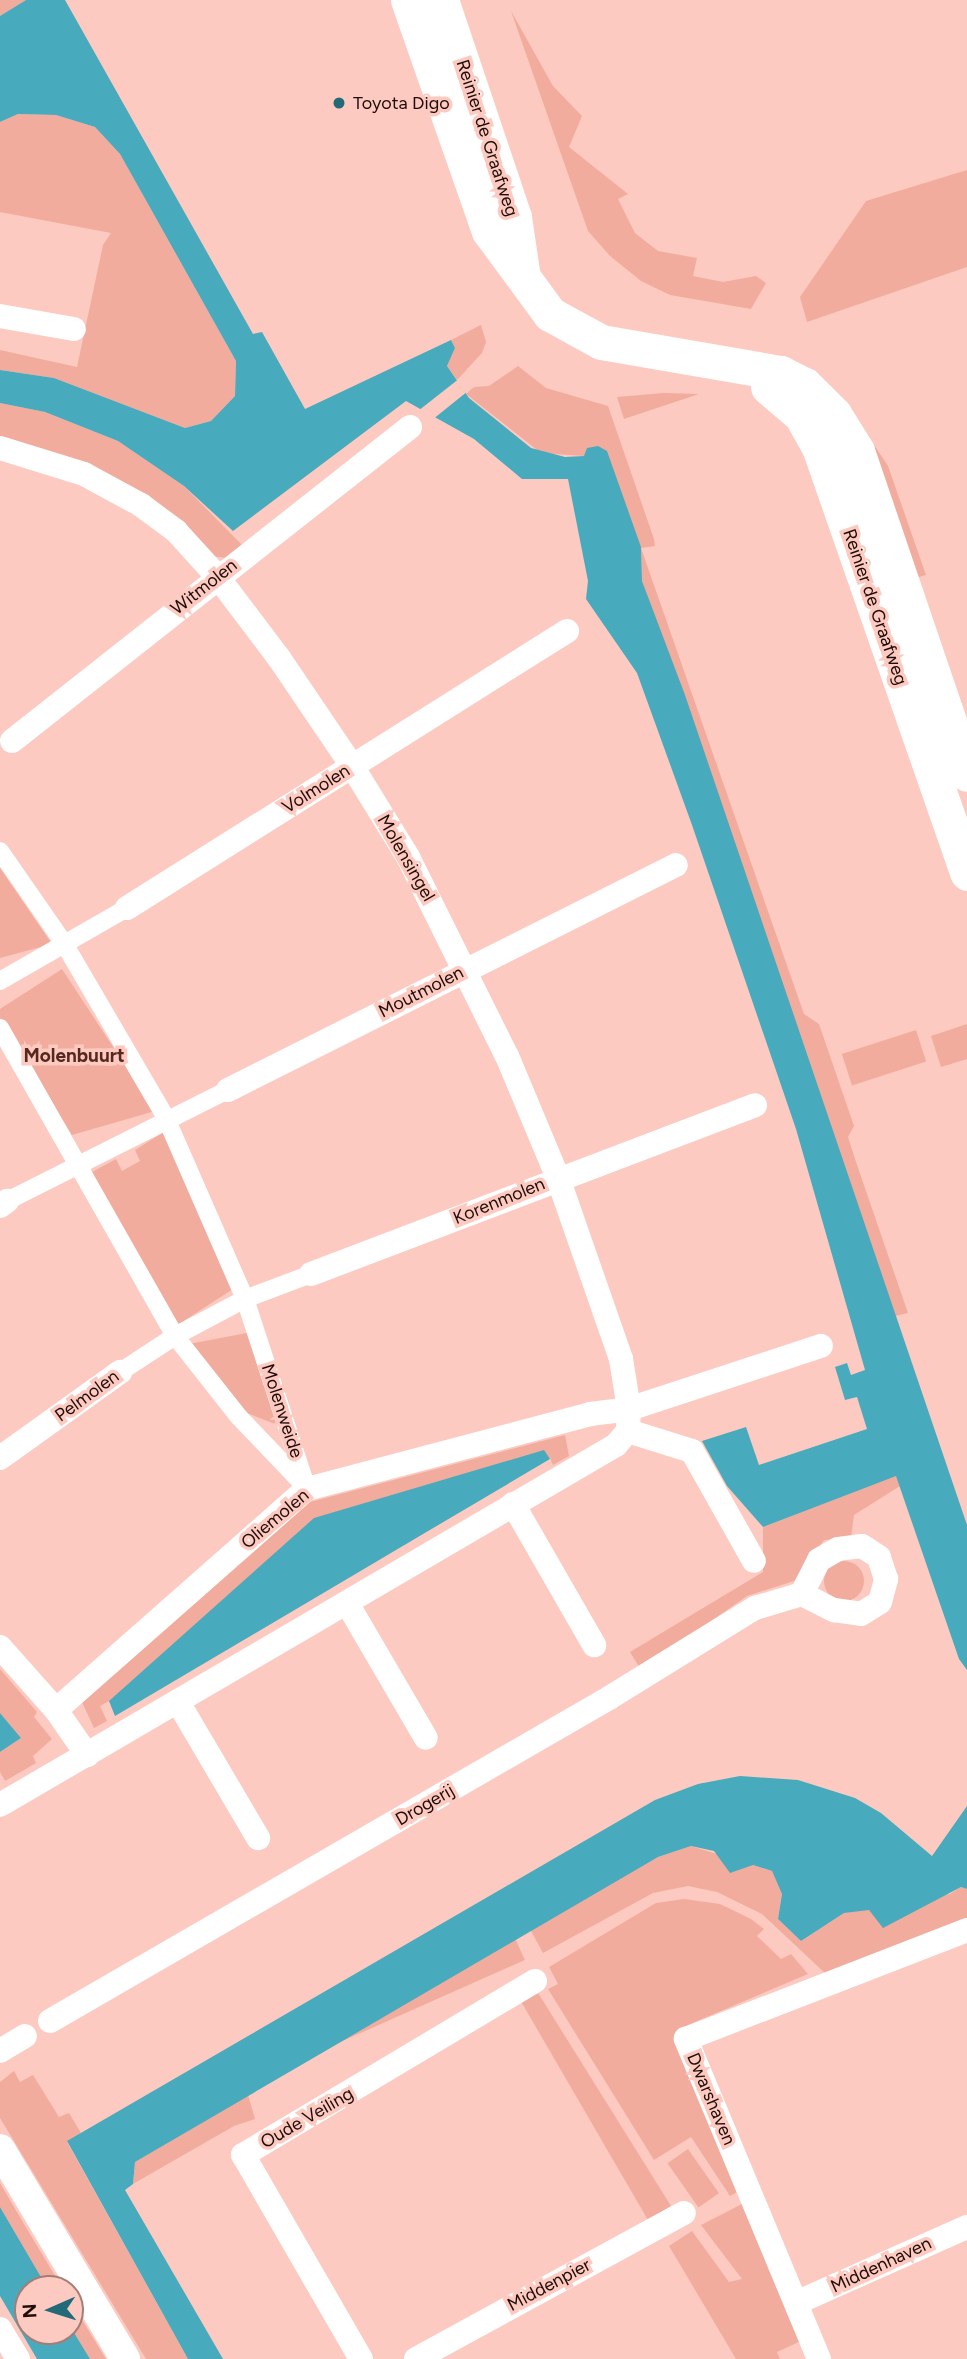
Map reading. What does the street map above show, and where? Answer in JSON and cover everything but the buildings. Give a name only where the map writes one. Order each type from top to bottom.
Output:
[{"type":"main road","name":"Reinier de Graafweg","points":[[408,0],[489,231],[550,314],[601,342],[781,373],[805,385],[834,414],[857,451],[961,782],[967,873]]},
{"type":"main road","name":"Reinier de Graafweg","points":[[441,0],[514,217],[523,278]]},
{"type":"street","points":[[0,316],[74,329]]},
{"type":"street","name":"Witmolen","points":[[6,746],[217,576],[410,427]]},
{"type":"street","name":"Molensingel","points":[[0,448],[84,474],[141,505],[176,531],[217,576],[352,766],[408,857],[467,968],[558,1178],[621,1359],[628,1420]]},
{"type":"street","name":"Volmolen","points":[[65,944],[127,908],[567,631]]},
{"type":"street","name":"Molenweide","points":[[0,851],[65,944],[166,1118],[245,1299],[307,1489]]},
{"type":"street","name":"Moutmolen","points":[[166,1118],[228,1090],[676,865]]},
{"type":"street","points":[[0,981],[65,944]]},
{"type":"street","name":"Molenweide","points":[[0,1028],[175,1336],[239,1417],[307,1489]]},
{"type":"street","name":"Korenmolen","points":[[245,1299],[755,1105]]},
{"type":"street","points":[[4,1203],[166,1118]]},
{"type":"street","points":[[175,1336],[245,1299]]},
{"type":"street","name":"Pelmolen","points":[[0,1458],[175,1336]]},
{"type":"street","name":"Oliemolen","points":[[0,1805],[617,1445],[628,1420],[821,1346]]},
{"type":"street","name":"Oliemolen","points":[[56,1710],[307,1489],[590,1414],[628,1420],[692,1451],[754,1561]]},
{"type":"street","points":[[513,1504],[594,1645]]},
{"type":"street","name":"Drogerij","points":[[50,2021],[609,1698],[755,1608],[802,1594]]},
{"type":"street","points":[[347,1603],[426,1738]]},
{"type":"street","points":[[0,1647],[56,1710],[87,1755]]},
{"type":"street","points":[[178,1702],[258,1839]]},
{"type":"street","name":"Dwarshaven","points":[[819,2359],[686,2039],[967,1930]]},
{"type":"street","name":"Oude Veiling","points":[[360,2359],[243,2155],[535,1981]]},
{"type":"street","points":[[0,2050],[25,2036]]},
{"type":"street","points":[[0,2149],[125,2359]]},
{"type":"street","name":"Middenpier","points":[[416,2359],[684,2213]]},
{"type":"street","name":"Middenhaven","points":[[796,2303],[967,2227]]},
{"type":"street","points":[[0,2329],[18,2359]]},
{"type":"shaded area","points":[[0,0],[26,0],[0,16]]},
{"type":"shaded area","points":[[511,11],[553,86],[582,116],[569,147],[628,194],[618,199],[635,233],[658,251],[697,258],[693,276],[723,282],[756,276],[766,283],[751,309],[670,295],[641,281],[610,256],[588,231]]},
{"type":"shaded area","points":[[18,114],[56,115],[95,127],[120,154],[236,361],[235,396],[211,421],[185,428],[54,378],[0,370],[0,350],[77,367],[103,245],[111,233],[0,212],[0,122]]},
{"type":"shaded area","points":[[967,170],[967,267],[807,322],[800,297],[866,201]]},
{"type":"shaded area","points":[[481,325],[486,342],[482,353],[457,380],[447,366],[455,348],[451,340]]},
{"type":"shaded area","points":[[518,366],[546,388],[608,406],[655,546],[641,548],[584,456],[541,453],[466,394],[474,387],[489,386]]},
{"type":"shaded area","points":[[664,393],[699,394],[624,419],[617,397]]},
{"type":"shaded area","points":[[845,401],[888,466],[926,575],[909,580]]},
{"type":"shaded area","points":[[0,403],[45,412],[118,441],[184,486],[242,545],[226,558],[212,556],[92,466],[0,437]]},
{"type":"shaded area","points":[[641,548],[804,1014],[819,1024],[854,1126],[848,1137],[908,1313],[895,1316],[642,581]]},
{"type":"shaded area","points":[[0,868],[52,944],[0,958]]},
{"type":"shaded area","points":[[62,969],[155,1111],[72,1135],[0,1018],[0,1009]]},
{"type":"shaded area","points":[[967,1024],[967,1059],[941,1067],[931,1036]]},
{"type":"shaded area","points":[[916,1030],[926,1061],[852,1085],[842,1054]]},
{"type":"shaded area","points":[[164,1132],[233,1289],[176,1326],[92,1172],[116,1159],[122,1171],[140,1161],[135,1150]]},
{"type":"shaded area","points":[[247,1333],[280,1426],[242,1411],[189,1344]]},
{"type":"shaded area","points":[[565,1435],[569,1456],[553,1465],[550,1458],[100,1706],[107,1721],[94,1728],[81,1700],[310,1502]]},
{"type":"shaded area","points":[[896,1475],[900,1486],[854,1515],[851,1538],[824,1540],[794,1581],[747,1596],[641,1670],[630,1652],[763,1572],[763,1527]]},
{"type":"shaded area","points":[[844,1561],[858,1567],[864,1581],[858,1595],[844,1601],[830,1595],[824,1581],[830,1567]]},
{"type":"shaded area","points":[[0,1669],[37,1712],[34,1717],[52,1739],[33,1756],[36,1763],[5,1781],[0,1772],[0,1752],[21,1738],[0,1713]]},
{"type":"shaded area","points":[[691,1846],[772,1871],[782,1893],[778,1919],[801,1941],[844,1913],[950,1894],[961,1887],[967,1889],[967,1924],[827,1975],[762,1914],[717,1892],[688,1886],[653,1893],[543,1953],[530,1929],[658,1857]]},
{"type":"shaded area","points":[[684,1899],[720,1904],[751,1919],[764,1929],[757,1936],[781,1959],[791,1954],[808,1974],[688,2025],[681,2033],[737,2192],[730,2196],[691,2137],[654,2160],[548,1989],[558,1984],[549,1967],[656,1903]]},
{"type":"shaded area","points":[[515,1938],[525,1960],[254,2080],[245,2058]]},
{"type":"shaded area","points":[[535,1988],[671,2206],[648,2220],[519,1998]]},
{"type":"shaded area","points":[[14,2071],[20,2082],[33,2075],[59,2117],[69,2113],[81,2133],[67,2142],[188,2359],[146,2359],[0,2118],[0,2082]]},
{"type":"shaded area","points":[[248,2095],[255,2119],[234,2126],[133,2184],[135,2162]]},
{"type":"shaded area","points":[[688,2149],[719,2193],[698,2208],[668,2163]]},
{"type":"shaded area","points":[[0,2183],[55,2275],[40,2275],[0,2207]]},
{"type":"shaded area","points":[[742,2204],[801,2341],[777,2352],[780,2359],[736,2359],[669,2246],[692,2231],[729,2282],[742,2279],[701,2225]]},
{"type":"shaded area","points":[[84,2323],[106,2359],[90,2359],[82,2345],[84,2345]]},
{"type":"water","points":[[26,0],[65,0],[253,334],[262,332],[305,409],[451,340],[455,348],[447,366],[469,398],[531,448],[565,457],[584,456],[587,448],[598,446],[607,451],[641,547],[642,581],[685,695],[967,1525],[967,1670],[959,1659],[896,1476],[763,1527],[727,1486],[702,1441],[746,1427],[759,1465],[867,1429],[857,1397],[845,1400],[835,1367],[847,1363],[851,1375],[865,1370],[796,1129],[637,673],[586,599],[588,581],[568,479],[522,479],[474,439],[406,401],[233,531],[184,486],[118,441],[45,412],[0,403],[0,370],[54,378],[185,428],[211,421],[235,396],[236,361],[120,154],[95,127],[56,115],[18,114],[0,122],[0,16]]},
{"type":"water","points":[[544,1450],[550,1459],[115,1716],[109,1701],[314,1518]]},
{"type":"water","points":[[0,1713],[21,1738],[0,1752]]},
{"type":"water","points":[[740,1776],[798,1780],[855,1798],[881,1813],[932,1856],[967,1806],[967,1889],[961,1887],[883,1928],[869,1910],[844,1913],[801,1941],[778,1919],[782,1894],[772,1871],[753,1865],[730,1873],[714,1851],[691,1846],[658,1857],[135,2162],[133,2184],[125,2190],[223,2359],[188,2359],[67,2141],[655,1800],[698,1784]]},
{"type":"water","points":[[0,2207],[40,2275],[14,2275],[14,2320],[0,2296]]},
{"type":"water","points":[[29,2345],[82,2345],[90,2359],[37,2359]]},
{"type":"pier","points":[[460,378],[468,391],[432,420],[418,411]]},
{"type":"place","name":"Toyota Digo","points":[[339,103]]},
{"type":"district","name":"Molenbuurt","points":[[74,1056]]}]
